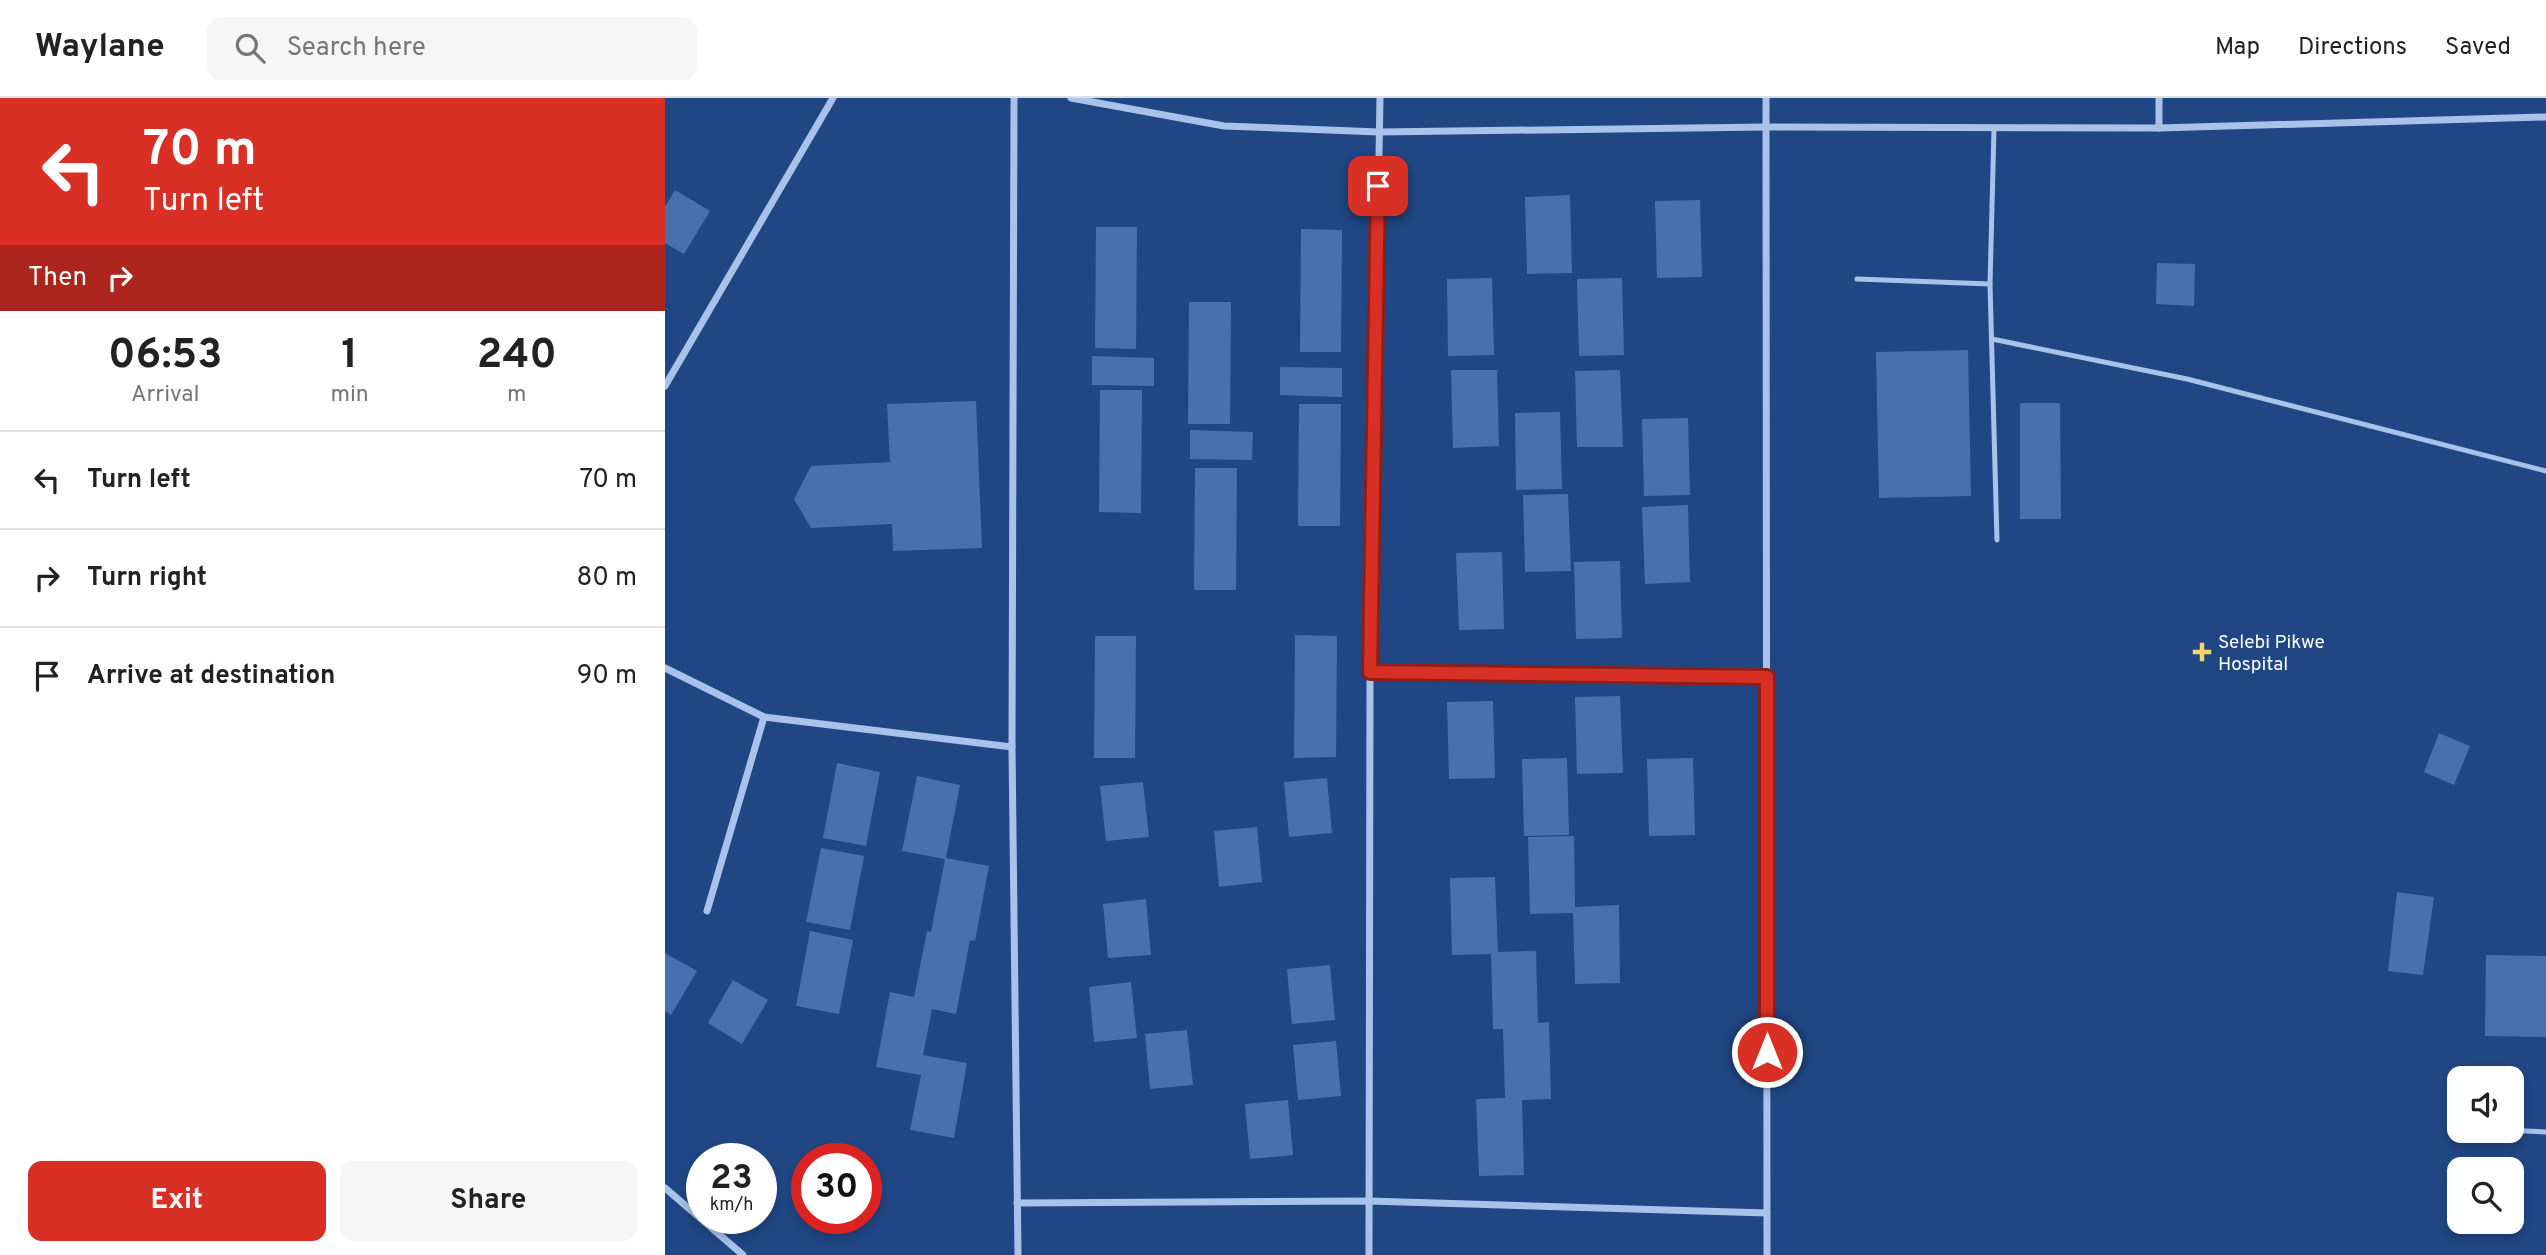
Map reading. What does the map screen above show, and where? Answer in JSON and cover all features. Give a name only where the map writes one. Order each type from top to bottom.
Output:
[{"type":"street","points":[[665,386],[833,98]]},
{"type":"street","points":[[1014,98],[1012,747],[1018,1255]]},
{"type":"street","points":[[1071,98],[1224,126],[1379,132],[1766,127],[2159,128],[2546,117]]},
{"type":"street","points":[[1369,1255],[1370,672],[1380,98]]},
{"type":"street","points":[[1766,98],[1767,1255]]},
{"type":"street","points":[[2159,98],[2159,128]]},
{"type":"street","points":[[665,668],[764,717],[1012,747]]},
{"type":"street","points":[[1370,672],[1767,677]]},
{"type":"street","points":[[707,911],[764,717]]},
{"type":"street","points":[[665,1188],[743,1255]]},
{"type":"street","points":[[1017,1203],[1369,1201],[1767,1213]]},
{"type":"lane","points":[[1994,129],[1990,284],[1997,540]]},
{"type":"lane","points":[[1857,279],[1990,284]]},
{"type":"lane","points":[[1992,340],[2187,379],[2546,471]]},
{"type":"lane","points":[[2524,1131],[2546,1132]]},
{"type":"building","points":[[675,190],[710,211],[684,254],[665,243],[665,207]]},
{"type":"building","points":[[1570,195],[1572,273],[1527,274],[1525,197]]},
{"type":"building","points":[[1700,200],[1702,277],[1657,278],[1655,201]]},
{"type":"building","points":[[1096,227],[1137,227],[1136,349],[1095,348]]},
{"type":"building","points":[[1301,229],[1342,230],[1341,352],[1300,352]]},
{"type":"building","points":[[2157,263],[2195,264],[2194,306],[2156,304]]},
{"type":"building","points":[[1492,278],[1494,355],[1448,356],[1447,279]]},
{"type":"building","points":[[1622,278],[1624,355],[1579,356],[1577,279]]},
{"type":"building","points":[[1189,302],[1231,302],[1230,424],[1188,424]]},
{"type":"building","points":[[1968,350],[1971,496],[1879,498],[1876,352]]},
{"type":"building","points":[[1092,356],[1154,358],[1154,386],[1092,385]]},
{"type":"building","points":[[1280,367],[1342,368],[1342,397],[1280,395]]},
{"type":"building","points":[[1451,370],[1497,370],[1499,446],[1453,448]]},
{"type":"building","points":[[1620,370],[1623,447],[1577,447],[1575,371]]},
{"type":"building","points":[[1100,390],[1142,390],[1141,513],[1099,512]]},
{"type":"building","points":[[976,401],[982,548],[893,551],[892,524],[811,528],[794,499],[811,466],[890,462],[887,404]]},
{"type":"building","points":[[2020,403],[2060,403],[2061,519],[2020,519]]},
{"type":"building","points":[[1299,404],[1341,404],[1340,526],[1298,526]]},
{"type":"building","points":[[1560,412],[1562,489],[1516,490],[1515,413]]},
{"type":"building","points":[[1688,418],[1690,495],[1644,496],[1642,419]]},
{"type":"building","points":[[1190,430],[1253,432],[1252,460],[1190,459]]},
{"type":"building","points":[[1195,468],[1237,468],[1236,590],[1194,590]]},
{"type":"building","points":[[1568,494],[1571,571],[1525,572],[1523,495]]},
{"type":"building","points":[[1688,505],[1690,582],[1645,584],[1642,507]]},
{"type":"building","points":[[1502,552],[1504,629],[1459,630],[1456,553]]},
{"type":"building","points":[[1620,561],[1622,638],[1576,639],[1574,562]]},
{"type":"building","points":[[1295,635],[1337,636],[1336,757],[1294,758]]},
{"type":"building","points":[[1095,636],[1136,636],[1135,758],[1094,758]]},
{"type":"building","points":[[1620,696],[1623,773],[1577,774],[1575,697]]},
{"type":"building","points":[[1493,701],[1495,778],[1449,779],[1447,702]]},
{"type":"building","points":[[2439,733],[2470,746],[2454,785],[2424,772]]},
{"type":"building","points":[[1567,758],[1569,835],[1524,836],[1522,759]]},
{"type":"building","points":[[1693,758],[1695,835],[1649,836],[1647,759]]},
{"type":"building","points":[[837,763],[880,772],[866,846],[823,838]]},
{"type":"building","points":[[917,776],[960,785],[946,858],[989,866],[975,941],[970,940],[956,1014],[932,1009],[923,1055],[967,1063],[954,1138],[910,1130],[921,1075],[876,1067],[890,992],[914,997],[927,931],[931,932],[945,859],[902,851]]},
{"type":"building","points":[[1327,778],[1332,833],[1289,837],[1284,782]]},
{"type":"building","points":[[1143,782],[1149,837],[1106,841],[1100,786]]},
{"type":"building","points":[[1257,827],[1262,882],[1219,887],[1214,831]]},
{"type":"building","points":[[1574,836],[1575,907],[1619,905],[1620,983],[1575,984],[1573,913],[1530,914],[1528,837]]},
{"type":"building","points":[[821,848],[864,856],[850,930],[806,922]]},
{"type":"building","points":[[1495,877],[1498,952],[1536,951],[1538,1023],[1549,1022],[1551,1099],[1522,1100],[1524,1175],[1479,1176],[1476,1099],[1505,1098],[1503,1029],[1493,1029],[1491,954],[1452,955],[1450,878]]},
{"type":"building","points":[[2397,892],[2434,897],[2423,975],[2388,971]]},
{"type":"building","points":[[1146,899],[1151,955],[1108,958],[1103,904]]},
{"type":"building","points":[[810,931],[853,940],[839,1014],[796,1006]]},
{"type":"building","points":[[665,953],[697,971],[671,1015],[665,1011]]},
{"type":"building","points":[[2486,955],[2546,956],[2546,1037],[2485,1036]]},
{"type":"building","points":[[1330,965],[1335,1020],[1292,1024],[1287,969]]},
{"type":"building","points":[[733,980],[768,1000],[742,1044],[708,1023]]},
{"type":"building","points":[[1131,982],[1137,1038],[1094,1042],[1089,987]]},
{"type":"building","points":[[1187,1030],[1193,1085],[1150,1089],[1145,1034]]},
{"type":"building","points":[[1336,1041],[1341,1096],[1298,1100],[1293,1045]]},
{"type":"building","points":[[1288,1100],[1293,1155],[1250,1159],[1245,1104]]},
{"type":"place","name":"Selebi Pikwe Hospital","points":[[2202,652]]},
{"type":"route","points":[[1378,186],[1370,672],[1767,677],[1767,1052]]}]
